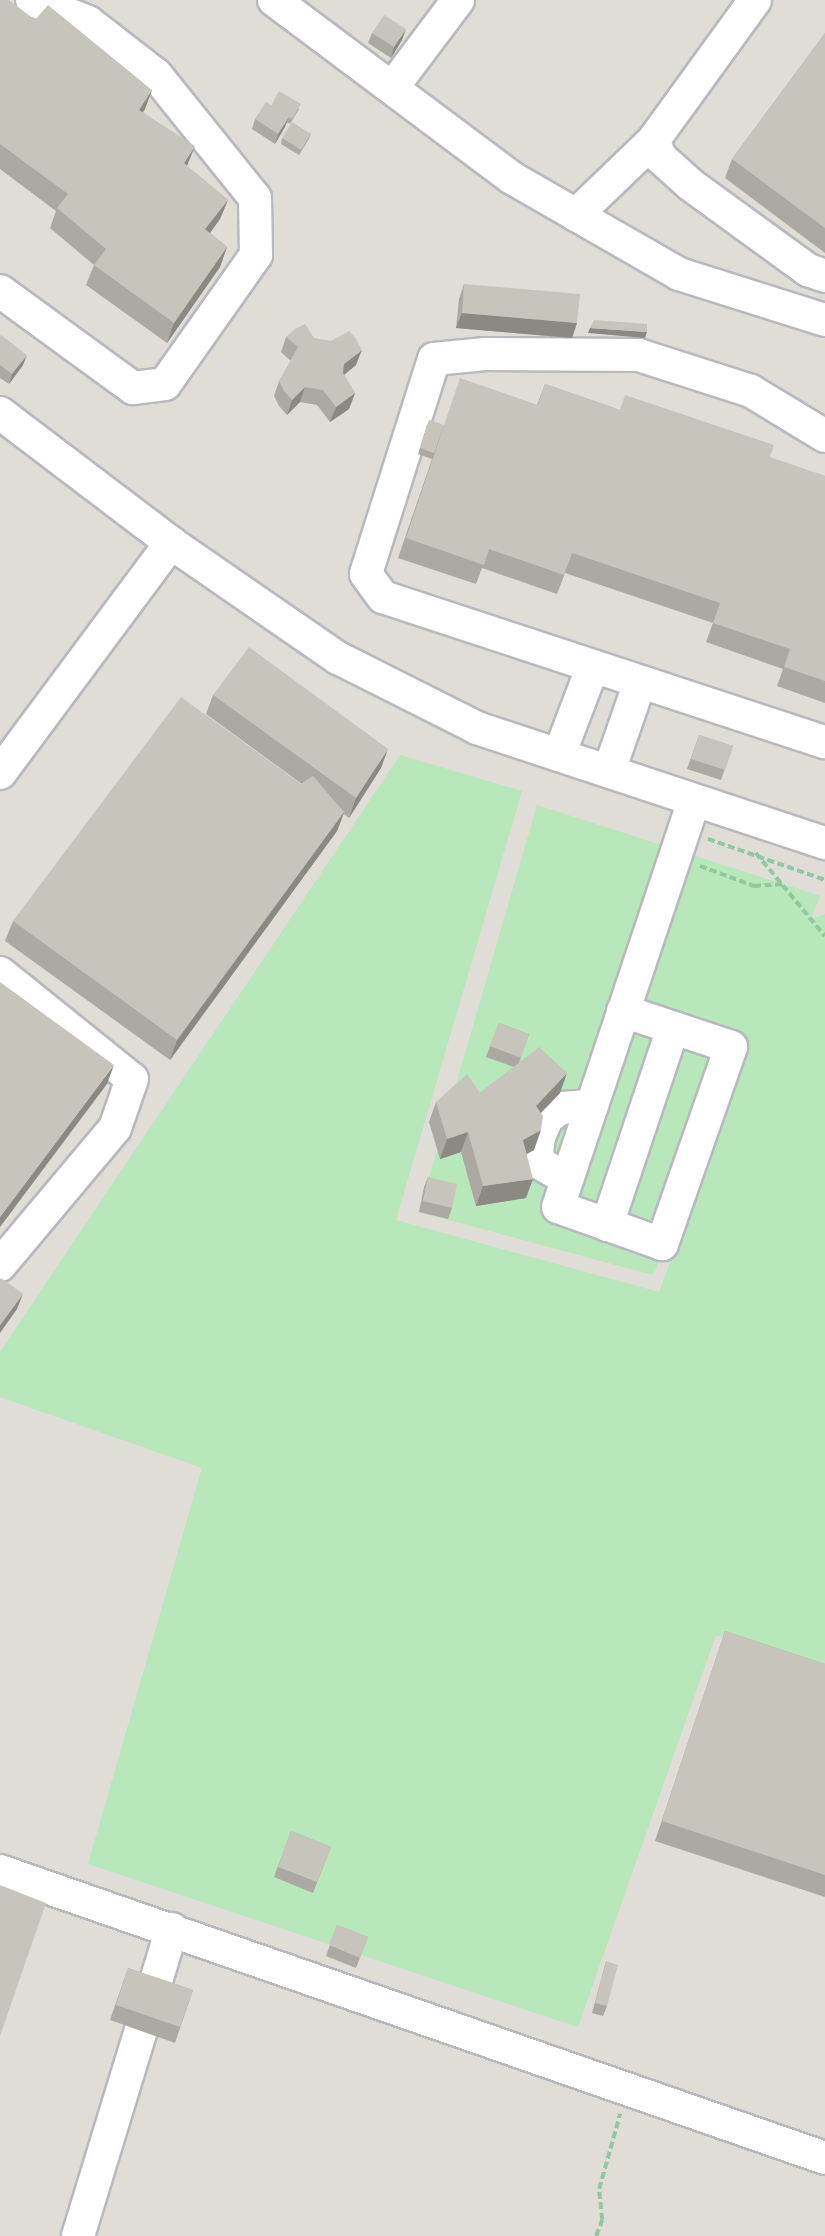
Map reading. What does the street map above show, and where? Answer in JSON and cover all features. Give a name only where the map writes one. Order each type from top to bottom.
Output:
[{"type":"lane","points":[[0,291],[133,388],[165,384],[256,255],[255,198],[156,75],[88,22],[32,0]]},
{"type":"lane","points":[[274,0],[512,178],[679,274],[825,320]]},
{"type":"lane","points":[[392,89],[458,0]]},
{"type":"lane","points":[[576,215],[653,141],[755,0]]},
{"type":"lane","points":[[653,141],[661,158],[691,185],[808,270],[825,276]]},
{"type":"lane","points":[[825,436],[751,391],[639,355],[485,354],[434,359],[366,574],[383,597],[825,742]]},
{"type":"lane","points":[[0,413],[171,543],[338,658],[477,728],[825,843]]},
{"type":"lane","points":[[0,773],[171,543]]},
{"type":"lane","points":[[559,755],[593,666]]},
{"type":"lane","points":[[609,771],[640,681]]},
{"type":"lane","points":[[623,1011],[731,1047],[662,1244],[558,1208],[567,1178],[592,1105],[623,1011],[694,800]]},
{"type":"lane","points":[[0,973],[132,1079],[115,1128],[0,1265]]},
{"type":"lane","points":[[607,1225],[673,1028]]},
{"type":"lane","points":[[0,1871],[825,2158]]},
{"type":"lane","points":[[78,2236],[172,1929]]},
{"type":"path","points":[[679,844],[758,855],[825,880]]},
{"type":"path","points":[[679,844],[754,886],[782,884]]},
{"type":"path","points":[[758,855],[825,936]]},
{"type":"path","points":[[596,2236],[602,2220],[599,2189],[616,2141],[624,2088]]},
{"type":"shaded area","points":[[0,0],[825,0],[825,2236],[0,2236]]},
{"type":"green space","points":[[400,755],[522,791],[396,1220],[659,1292],[725,1115],[653,1275],[419,1212],[537,805],[820,896],[810,920],[825,914],[825,1677],[716,1635],[578,2027],[88,1864],[202,1468],[0,1397],[0,1352]]},
{"type":"building","points":[[0,0],[9,0],[35,20],[48,5],[152,90],[139,110],[195,146],[184,163],[228,200],[205,229],[227,247],[174,323],[94,265],[106,249],[57,208],[68,194],[0,144]]},
{"type":"building","points":[[384,15],[406,29],[394,47],[372,33]]},
{"type":"building","points":[[825,33],[825,228],[732,159]]},
{"type":"building","points":[[279,91],[301,104],[292,119],[271,106]]},
{"type":"building","points":[[266,102],[289,117],[278,134],[255,119]]},
{"type":"building","points":[[292,122],[311,134],[301,150],[282,138]]},
{"type":"building","points":[[464,284],[580,294],[577,323],[462,313]]},
{"type":"building","points":[[594,320],[647,324],[647,332],[590,328]]},
{"type":"building","points":[[305,324],[314,338],[331,341],[349,331],[362,350],[344,364],[343,373],[355,393],[336,407],[323,390],[305,387],[292,400],[279,381],[298,347],[286,337]]},
{"type":"building","points":[[1,335],[27,355],[12,374],[0,365]]},
{"type":"building","points":[[460,378],[538,405],[545,384],[620,410],[625,395],[774,445],[770,457],[825,476],[825,681],[784,667],[790,649],[713,623],[720,603],[572,553],[564,575],[489,549],[484,565],[406,538]]},
{"type":"building","points":[[429,420],[444,425],[434,453],[420,448]]},
{"type":"building","points":[[249,647],[388,749],[356,798],[213,695]]},
{"type":"building","points":[[181,697],[301,784],[313,776],[344,812],[177,1040],[13,921]]},
{"type":"building","points":[[699,735],[733,746],[725,770],[691,759]]},
{"type":"building","points":[[0,982],[114,1065],[0,1217]]},
{"type":"building","points":[[499,1023],[529,1034],[521,1058],[490,1046]]},
{"type":"building","points":[[539,1047],[567,1073],[536,1106],[543,1116],[541,1130],[523,1140],[533,1179],[483,1186],[468,1132],[447,1139],[436,1102],[467,1074],[480,1093]]},
{"type":"building","points":[[428,1177],[457,1184],[452,1208],[423,1201]]},
{"type":"building","points":[[0,1279],[23,1294],[0,1325]]},
{"type":"building","points":[[725,1631],[825,1664],[825,1875],[662,1821]]},
{"type":"building","points":[[291,1831],[331,1847],[317,1882],[278,1867]]},
{"type":"building","points":[[0,1885],[46,1903],[0,2036]]},
{"type":"building","points":[[337,1925],[368,1937],[360,1958],[329,1945]]},
{"type":"building","points":[[606,1961],[618,1965],[607,2006],[595,2003]]},
{"type":"building","points":[[128,1968],[193,1990],[180,2027],[116,2005]]}]
